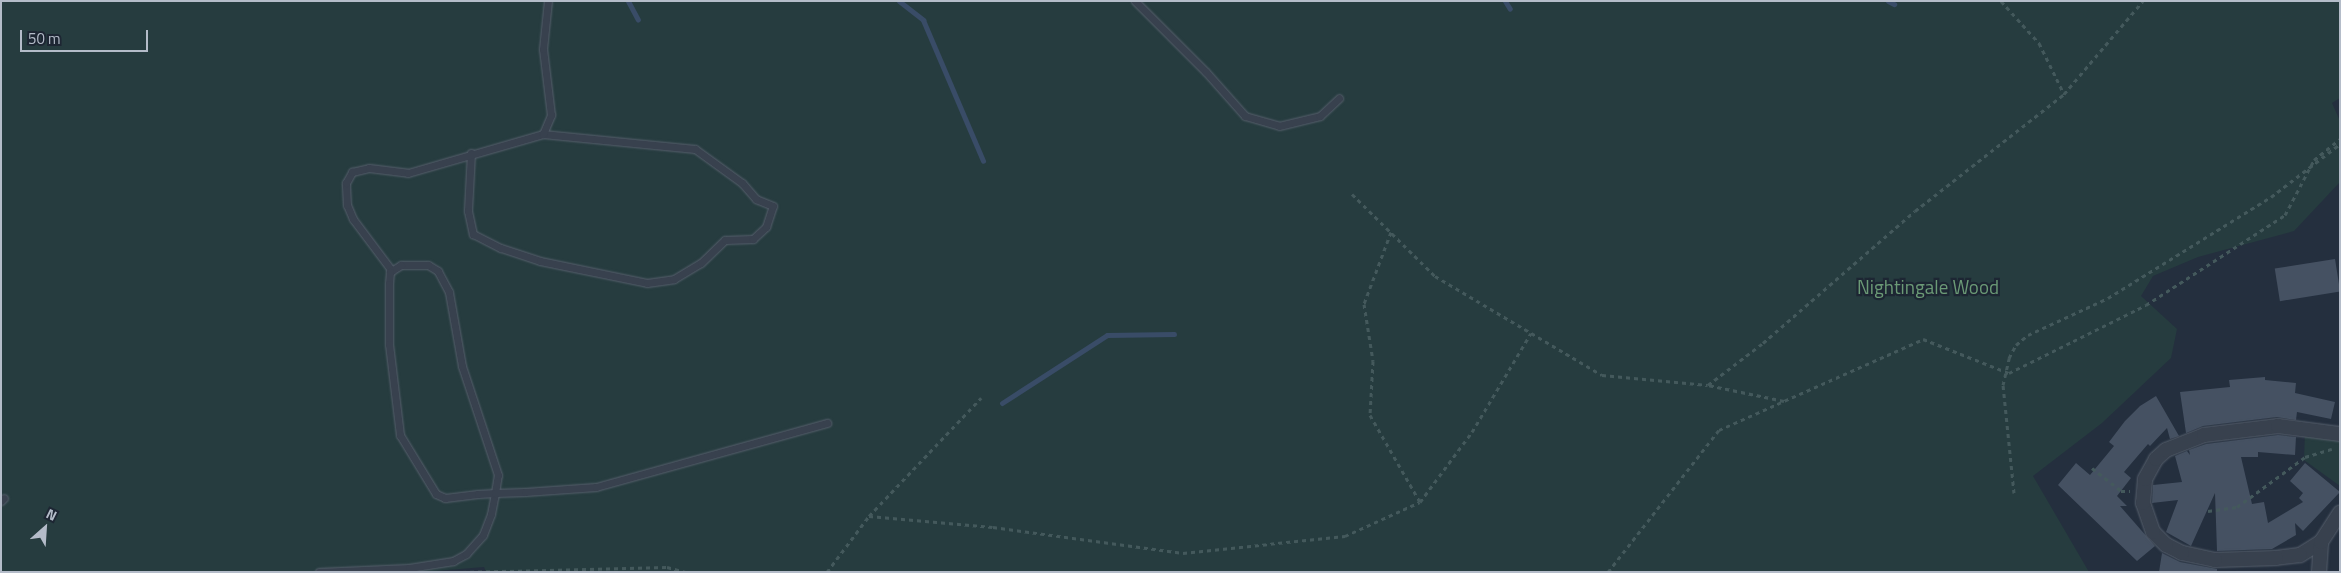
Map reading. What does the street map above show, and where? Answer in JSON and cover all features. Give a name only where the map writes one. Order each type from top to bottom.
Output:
[{"type":"street","points":[[2340,434],[2278,426],[2197,437],[2176,444],[2156,459],[2145,479],[2144,491],[2145,513],[2153,532],[2171,548],[2196,557],[2215,560],[2276,558],[2300,554],[2321,542],[2340,513]]},
{"type":"street","points":[[2321,542],[2321,570]]},
{"type":"lane","points":[[543,134],[551,115],[543,49],[548,1]]},
{"type":"lane","points":[[1134,1],[1206,72],[1245,116],[1278,126],[1320,116],[1339,98]]},
{"type":"lane","points":[[392,271],[353,219],[347,205],[346,183],[352,172],[369,168],[408,173],[471,153],[530,140],[543,134],[695,149],[742,183],[756,199],[773,206],[766,227],[753,239],[725,240],[701,263],[674,279],[647,283],[540,261],[473,234],[468,211],[471,153]]},
{"type":"lane","points":[[319,572],[409,568],[453,561],[466,554],[484,534],[495,493],[498,475],[462,366],[449,292],[438,271],[428,265],[401,265],[392,271],[389,284],[389,344],[400,435],[436,494],[445,498],[495,493],[596,487],[826,423]]},
{"type":"path","points":[[2001,1],[2039,43],[2064,94]]},
{"type":"path","points":[[1708,385],[1763,342],[1915,211],[2064,94],[2143,1]]},
{"type":"path","points":[[1608,572],[1719,430],[1923,339],[2006,372],[2146,305],[2285,215],[2314,164],[2340,138]]},
{"type":"path","points":[[2014,493],[2004,385],[2006,372],[2016,346],[2028,335],[2108,298],[2271,197],[2340,144]]},
{"type":"path","points":[[1352,194],[1435,276],[1602,375],[1708,385],[1784,401]]},
{"type":"path","points":[[1391,232],[1364,304],[1373,361],[1370,415],[1420,502]]},
{"type":"path","points":[[869,516],[993,527],[1183,553],[1345,536],[1420,502],[1472,432],[1531,332]]},
{"type":"path","points":[[828,572],[869,516],[981,398]]},
{"type":"path","points":[[2208,511],[2237,507],[2305,457],[2340,445]]},
{"type":"path","points":[[2092,468],[2121,491],[2144,491]]},
{"type":"path","points":[[462,572],[667,567],[686,572]]},
{"type":"green space","name":"Nightingale Wood","points":[[1,1],[2340,1],[2340,98],[2332,103],[2340,121],[2340,182],[2294,231],[2198,257],[2153,276],[2141,296],[2177,329],[2171,358],[2102,423],[2033,476],[2089,572],[486,572],[484,567],[424,572],[1,572]]},
{"type":"green space","points":[[2305,431],[2340,436],[2340,486],[2304,460]]},
{"type":"building","points":[[2335,259],[2340,292],[2280,301],[2275,269]]},
{"type":"building","points":[[2265,377],[2265,380],[2296,383],[2295,393],[2335,402],[2331,419],[2297,412],[2296,420],[2277,417],[2203,426],[2186,433],[2180,392],[2230,387],[2229,380]]},
{"type":"building","points":[[2156,396],[2179,436],[2170,439],[2167,428],[2150,446],[2148,444],[2124,472],[2131,478],[2117,496],[2127,506],[2120,506],[2155,546],[2137,561],[2058,485],[2076,463],[2090,475],[2114,446],[2109,442],[2125,421],[2140,406]]},
{"type":"building","points":[[2278,435],[2296,437],[2295,455],[2258,452],[2258,457],[2241,457],[2252,504],[2264,502],[2268,523],[2303,502],[2299,498],[2303,493],[2290,481],[2305,463],[2340,492],[2303,531],[2295,523],[2296,535],[2272,549],[2217,551],[2215,493],[2191,546],[2166,532],[2178,500],[2152,503],[2153,485],[2182,482],[2175,456],[2187,451],[2190,455],[2189,450],[2206,444]]},
{"type":"building","points":[[2162,553],[2180,562],[2217,569],[2217,572],[2159,572]]},
{"type":"waterway","points":[[628,1],[638,20]]},
{"type":"waterway","points":[[899,1],[923,20],[983,161]]},
{"type":"waterway","points":[[1505,1],[1510,9]]},
{"type":"waterway","points":[[1888,1],[1894,4]]},
{"type":"waterway","points":[[1002,403],[1107,335],[1174,334]]}]
